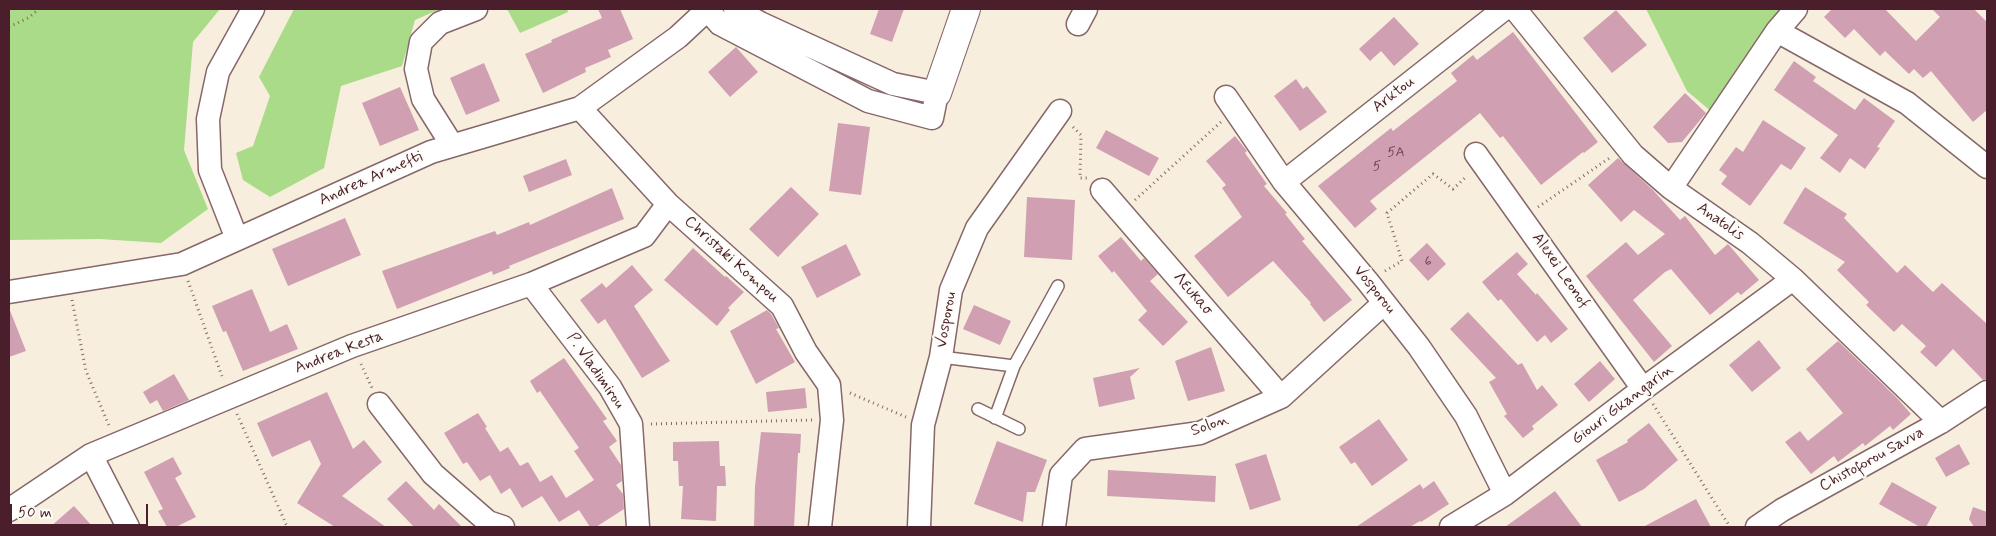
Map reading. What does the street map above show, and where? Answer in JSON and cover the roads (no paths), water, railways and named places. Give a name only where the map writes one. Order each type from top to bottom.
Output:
[{"type":"street","points":[[237,239],[210,170],[208,118],[218,72],[253,9]]},
{"type":"street","points":[[452,145],[423,99],[416,69],[421,42],[440,23],[476,9]]},
{"type":"street","points":[[707,9],[720,24],[868,101],[935,105]]},
{"type":"street","name":"Andrea Armefti","points":[[9,292],[182,264],[431,152],[580,108],[678,37],[707,9]]},
{"type":"street","points":[[735,9],[760,23],[935,105]]},
{"type":"street","points":[[935,105],[966,9]]},
{"type":"street","name":"Arktou","points":[[1284,182],[1504,9]]},
{"type":"street","name":"Anatolis","points":[[1515,9],[1633,155],[1671,188],[1750,243],[1793,279],[1941,422]]},
{"type":"street","points":[[1671,188],[1776,31],[1796,9]]},
{"type":"street","points":[[1776,31],[1907,103],[1987,167]]},
{"type":"street","name":"Vosporou","points":[[1230,104],[1284,182],[1368,282],[1419,347],[1466,416],[1505,494]]},
{"type":"street","name":"Christaki Kompou","points":[[580,108],[668,204],[782,306],[806,352],[829,385],[832,420],[820,527]]},
{"type":"street","name":"Vosporou","points":[[919,527],[923,425],[941,357],[951,290],[977,228],[1060,111]]},
{"type":"street","name":"Alexei Leonof","points":[[1479,158],[1643,389]]},
{"type":"street","name":"Λευκασ","points":[[1102,190],[1281,397]]},
{"type":"street","name":"Andrea Kesta","points":[[9,510],[91,455],[352,346],[531,284],[644,236],[668,204]]},
{"type":"street","name":"Giouri Gkangarin","points":[[1452,527],[1505,494],[1643,389],[1793,279]]},
{"type":"street","name":"P. Vladimirou","points":[[531,284],[610,387],[631,424],[638,527]]},
{"type":"street","name":"Solon","points":[[1054,527],[1061,475],[1085,449],[1200,433],[1281,397],[1384,303]]},
{"type":"street","name":"Chistoforou Savva","points":[[1757,527],[1782,510],[1941,422],[1987,392]]},
{"type":"street","points":[[379,404],[432,474],[488,522],[503,527]]},
{"type":"street","points":[[91,455],[128,527]]},
{"type":"lane","points":[[995,418],[1014,366],[1058,286]]},
{"type":"lane","points":[[941,357],[1014,366]]},
{"type":"lane","points":[[978,409],[1019,429]]}]
